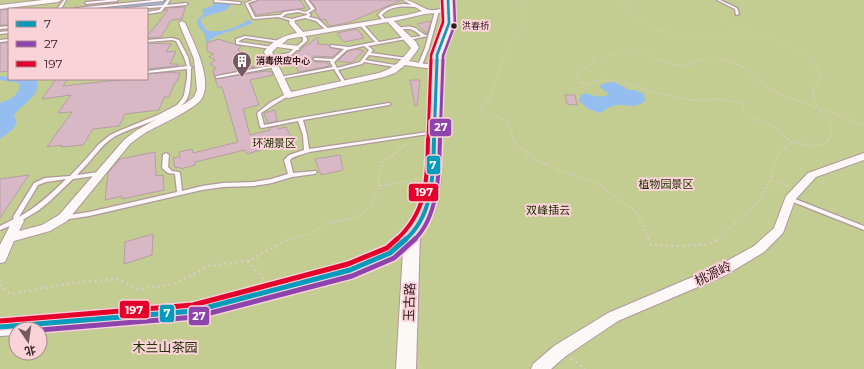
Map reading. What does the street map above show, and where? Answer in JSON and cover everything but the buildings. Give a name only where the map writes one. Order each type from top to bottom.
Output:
[{"type":"main road","points":[[0,327],[194,311],[350,270],[390,253],[412,234],[425,213],[433,177],[437,55],[449,23],[448,0]]},
{"type":"street","points":[[0,7],[58,0]]},
{"type":"street","points":[[406,0],[429,12]]},
{"type":"street","points":[[386,20],[398,29],[414,48],[404,63],[394,72],[381,76],[288,94],[268,52],[286,37],[429,12],[448,10]]},
{"type":"street","points":[[290,20],[301,34]]},
{"type":"street","points":[[10,238],[46,228],[63,218],[127,142],[140,132],[189,105],[198,98],[201,90],[198,59],[182,23]]},
{"type":"street","points":[[276,45],[296,48]]},
{"type":"street","points":[[404,63],[437,65]]},
{"type":"street","name":"桃源岭","points":[[539,369],[560,351],[613,317],[721,271],[760,248],[778,230],[794,195],[812,175],[864,156]]},
{"type":"street","points":[[0,258],[18,221]]},
{"type":"street","name":"玉古路","points":[[406,369],[412,234]]},
{"type":"lane","points":[[86,3],[117,0]]},
{"type":"lane","points":[[124,5],[125,0]]},
{"type":"lane","points":[[88,8],[164,0]]},
{"type":"lane","points":[[148,13],[160,11],[168,0],[174,0]]},
{"type":"lane","points":[[215,1],[240,3],[256,0]]},
{"type":"lane","points":[[246,2],[254,18],[258,18],[280,16],[291,12],[307,12],[313,9],[306,0]]},
{"type":"lane","points":[[718,0],[736,9],[736,14]]},
{"type":"lane","points":[[240,3],[238,6],[248,6]]},
{"type":"lane","points":[[138,8],[186,4]]},
{"type":"lane","points":[[386,20],[380,16],[381,13],[387,9],[402,6],[417,6]]},
{"type":"lane","points":[[420,65],[431,36],[437,11]]},
{"type":"lane","points":[[306,17],[309,14],[307,12]]},
{"type":"lane","points":[[280,16],[283,19],[290,20],[306,17],[317,20],[327,29]]},
{"type":"lane","points":[[361,24],[378,43]]},
{"type":"lane","points":[[398,29],[411,27],[416,29],[423,36]]},
{"type":"lane","points":[[271,58],[286,55],[305,41],[305,38],[301,34]]},
{"type":"lane","points":[[332,46],[349,48],[431,36]]},
{"type":"lane","points":[[245,37],[266,40],[276,45],[237,43],[239,38],[245,37]]},
{"type":"lane","points":[[0,228],[18,221],[53,196],[104,142],[117,133],[174,109],[184,102],[187,94],[190,68],[177,40],[172,38],[148,41]]},
{"type":"lane","points":[[280,78],[354,66],[369,54],[371,50],[365,45]]},
{"type":"lane","points":[[315,58],[333,60],[349,48]]},
{"type":"lane","points":[[369,54],[404,63]]},
{"type":"lane","points":[[333,60],[332,62],[344,83]]},
{"type":"lane","points":[[362,61],[404,63]]},
{"type":"lane","points":[[217,77],[275,66]]},
{"type":"lane","points":[[148,72],[190,68]]},
{"type":"lane","points":[[288,94],[259,113],[262,127],[389,104]]},
{"type":"lane","points":[[300,119],[305,134],[307,152]]},
{"type":"lane","points":[[290,176],[287,160],[291,156],[307,152],[435,132]]},
{"type":"lane","points":[[166,155],[165,168],[170,172],[178,173],[180,193]]},
{"type":"lane","points":[[63,218],[89,214],[180,193],[223,185],[254,184],[314,172]]},
{"type":"lane","points":[[18,221],[16,217],[36,184],[45,180],[99,174]]},
{"type":"lane","points":[[794,195],[864,228]]},
{"type":"path","points":[[524,0],[522,2],[526,12],[525,23],[510,46],[488,100],[480,110],[508,122],[515,142],[537,161],[598,184],[636,212],[651,244],[684,246],[714,244],[758,203],[771,179],[771,169],[778,153],[793,142]]},
{"type":"path","points":[[621,0],[628,4],[629,9],[635,18],[657,30],[688,36],[761,36]]},
{"type":"path","points":[[205,55],[202,36],[193,20],[198,15],[198,10],[215,1]]},
{"type":"path","points":[[198,15],[250,10]]},
{"type":"path","points":[[736,14],[720,16],[725,23],[785,45],[818,68],[822,74],[812,94],[819,109],[828,118],[832,135],[825,144],[810,146],[793,142],[784,136],[780,130],[755,119],[743,111],[743,104],[723,99],[691,100],[652,92],[625,82],[599,80],[589,84],[581,83],[577,78],[579,73],[592,62],[623,50],[634,50],[652,56],[670,65],[680,66],[714,58],[744,66],[766,86],[778,93],[819,109],[864,125]]},
{"type":"path","points":[[266,40],[273,35],[271,35],[269,28],[282,25],[290,20]]},
{"type":"path","points":[[0,285],[11,294],[72,283],[118,280],[137,289],[174,284],[209,266],[248,261],[286,240],[310,234],[328,223],[355,218],[371,207],[379,186],[380,167],[388,158],[402,150],[411,136]]},
{"type":"path","points":[[379,186],[433,177]]},
{"type":"path","points":[[771,179],[794,195]]},
{"type":"path","points":[[248,261],[273,290]]},
{"type":"path","points":[[560,351],[584,369]]},
{"type":"green space","name":"植物园景区","points":[[0,0],[864,0],[864,369],[0,369]]},
{"type":"water","points":[[168,0],[160,6],[97,8]]},
{"type":"water","points":[[222,2],[232,4],[226,10],[201,18],[201,22],[206,30],[225,30],[250,20],[252,22],[251,24],[216,36],[207,42],[205,41],[205,35],[197,24],[197,20],[203,14],[203,9],[212,6],[214,3]]},
{"type":"water","points":[[0,76],[8,77],[8,80],[34,80],[37,81],[37,87],[33,96],[14,116],[17,123],[13,129],[0,139],[0,103],[17,94],[19,83],[0,80]]},
{"type":"water","points":[[614,82],[628,90],[635,90],[644,94],[645,101],[635,106],[614,106],[601,113],[588,109],[579,101],[581,95],[586,93],[598,96],[609,94],[599,86],[605,83]]},
{"type":"transit line","name":"197","points":[[0,321],[193,305],[348,264],[387,248],[407,230],[419,211],[427,179],[431,55],[443,22],[442,0]]},
{"type":"transit line","name":"7","points":[[0,327],[194,311],[350,270],[390,253],[412,234],[425,213],[433,180],[437,55],[449,23],[448,0]]},
{"type":"transit line","name":"27","points":[[48,329],[195,317],[352,276],[394,258],[416,238],[430,216],[439,181],[443,56],[455,24],[454,0]]},
{"type":"place","name":"洪春桥","points":[[454,26]]},
{"type":"place","name":"消毒供应中心","points":[[242,78]]},
{"type":"park label","name":"环湖景区","points":[[274,143]]},
{"type":"park label","name":"双峰插云","points":[[548,210]]},
{"type":"park label","name":"木兰山茶园","points":[[165,347]]}]
